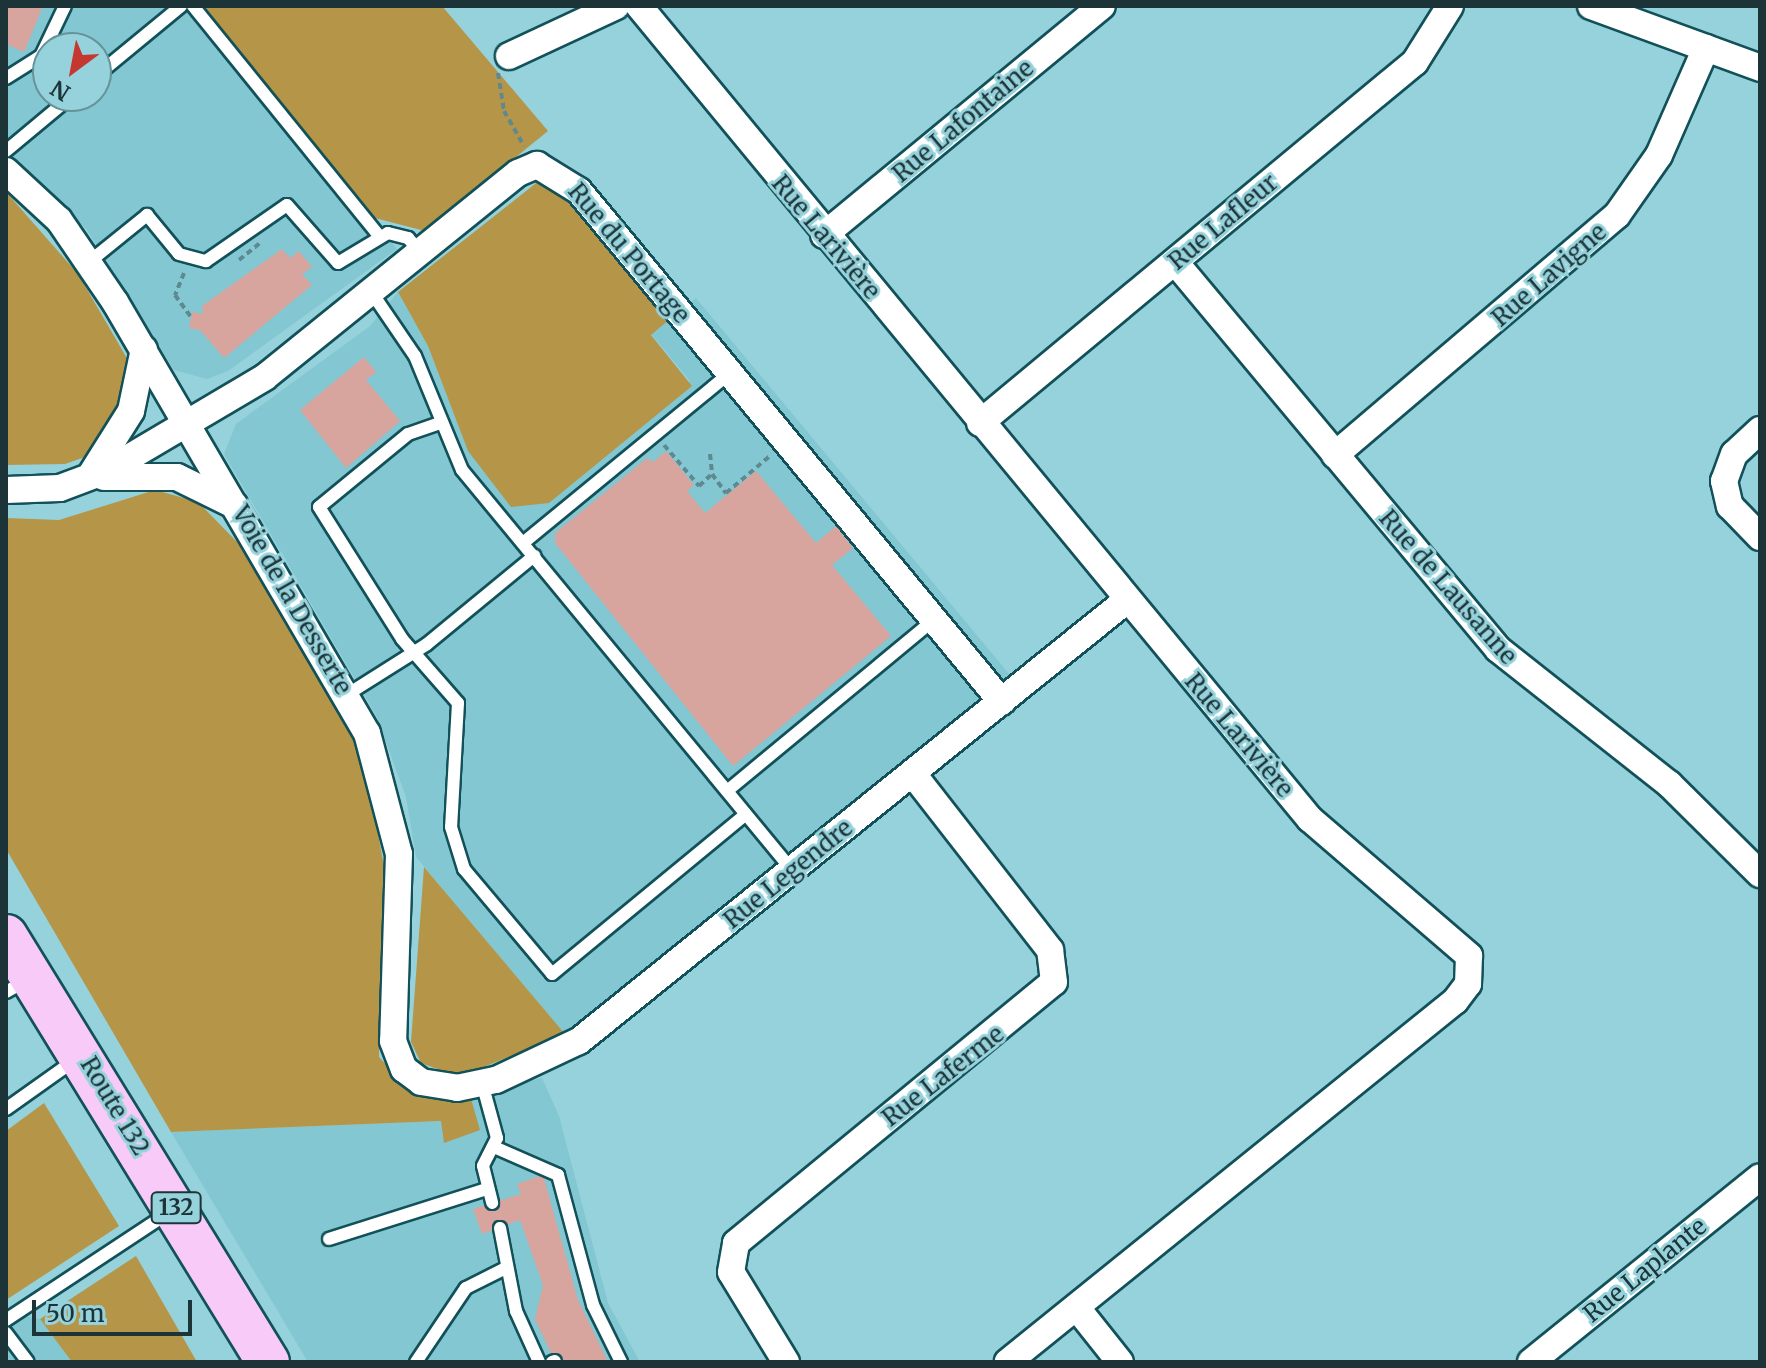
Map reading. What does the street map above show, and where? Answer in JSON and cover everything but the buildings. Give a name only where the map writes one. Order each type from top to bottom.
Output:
[{"type":"highway","name":"Route 132","points":[[6,912],[26,981]]},
{"type":"highway","name":"Route 132","points":[[6,936],[26,981],[60,1016],[268,1362]]},
{"type":"street","points":[[509,56],[616,6]]},
{"type":"street","name":"Rue Larivière","points":[[639,6],[824,235],[1310,819],[1371,877],[1459,941],[1471,966],[1455,1001],[1008,1362]]},
{"type":"street","name":"Rue Lafontaine","points":[[824,235],[1102,6]]},
{"type":"street","name":"Rue Lafleur","points":[[980,423],[1415,62],[1450,6]]},
{"type":"street","points":[[1591,6],[1760,68]]},
{"type":"street","name":"Rue Lavigne","points":[[1335,455],[1617,215],[1659,155],[1706,48]]},
{"type":"street","name":"Rue du Portage","points":[[89,478],[282,365],[527,167],[551,169],[579,191],[1002,702]]},
{"type":"street","name":"Voie de la Desserte","points":[[6,171],[52,213],[89,262],[144,349],[348,694],[378,760],[396,831],[393,1041],[404,1069],[421,1082]]},
{"type":"street","name":"Rue de Lausanne","points":[[1175,262],[1508,659],[1675,789],[1760,874]]},
{"type":"street","points":[[89,478],[131,411],[144,349]]},
{"type":"street","points":[[1760,430],[1734,454],[1724,481],[1730,506],[1760,537]]},
{"type":"street","name":"Rue du Portage","points":[[6,490],[89,478],[166,474],[237,506]]},
{"type":"street","name":"Rue Legendre","points":[[421,1082],[482,1083],[531,1069],[579,1041],[1127,600]]},
{"type":"street","name":"Rue Laferme","points":[[786,1362],[731,1272],[736,1243],[1035,1003],[1056,972],[1040,936],[913,774]]},
{"type":"street","name":"Rue Laplante","points":[[1531,1362],[1760,1177]]},
{"type":"street","points":[[1077,1308],[1120,1362]]},
{"type":"lane","points":[[6,78],[41,56],[65,6]]},
{"type":"lane","points":[[112,63],[181,6]]},
{"type":"lane","points":[[193,6],[380,237]]},
{"type":"lane","points":[[6,151],[53,112]]},
{"type":"lane","points":[[89,262],[147,215],[196,263],[287,205],[338,263],[380,237],[400,234],[421,253]]},
{"type":"lane","points":[[372,293],[415,356],[440,423],[462,470],[792,870]]},
{"type":"lane","points":[[523,543],[730,373]]},
{"type":"lane","points":[[440,423],[408,434],[319,507],[416,653],[458,703],[453,847],[552,974],[746,814]]},
{"type":"lane","points":[[348,694],[416,653],[534,556]]},
{"type":"lane","points":[[727,791],[934,620]]},
{"type":"lane","points":[[6,1109],[84,1055]]},
{"type":"lane","points":[[482,1083],[496,1127],[494,1147],[483,1166],[492,1203]]},
{"type":"lane","points":[[494,1147],[558,1175],[593,1305],[621,1362]]},
{"type":"lane","points":[[329,1239],[487,1189]]},
{"type":"lane","points":[[6,1320],[176,1208]]},
{"type":"lane","points":[[500,1228],[504,1269],[539,1362]]},
{"type":"lane","points":[[416,1362],[466,1288],[504,1269]]},
{"type":"lane","points":[[6,1333],[28,1362]]},
{"type":"path","points":[[509,56],[496,84],[525,148]]},
{"type":"path","points":[[651,453],[663,443],[699,486],[712,474]]},
{"type":"path","points":[[710,454],[712,474],[726,493],[754,469]]},
{"type":"shaded area","points":[[6,6],[198,6],[397,249],[228,371],[207,379],[174,370],[87,230],[6,152]]},
{"type":"shaded area","points":[[198,6],[442,6],[548,131],[425,231],[371,217]]},
{"type":"shaded area","points":[[540,180],[562,190],[670,319],[651,335],[692,386],[549,503],[511,507],[468,451],[428,346],[398,292]]},
{"type":"shaded area","points":[[6,192],[78,274],[128,360],[125,404],[85,457],[65,464],[6,465]]},
{"type":"shaded area","points":[[398,292],[428,346],[468,451],[690,381],[651,334],[696,298],[1010,675],[565,1034],[416,857],[406,797],[377,717],[224,454],[236,424],[370,326]]},
{"type":"shaded area","points":[[155,490],[198,502],[238,543],[349,728],[364,760],[384,866],[379,1057],[413,1093],[471,1099],[480,1130],[444,1143],[441,1121],[171,1132],[6,849],[6,518],[59,520]]},
{"type":"shaded area","points":[[424,867],[565,1034],[474,1071],[451,1074],[421,1063],[411,1042]]},
{"type":"shaded area","points":[[542,1078],[559,1116],[608,1303],[640,1362],[308,1362],[171,1132],[441,1121],[442,1101]]},
{"type":"shaded area","points":[[44,1103],[119,1226],[6,1300],[6,1131]]},
{"type":"shaded area","points":[[136,1256],[197,1362],[72,1362],[40,1319]]},
{"type":"shaded area","points":[[6,1313],[40,1319],[72,1362],[6,1362]]}]
